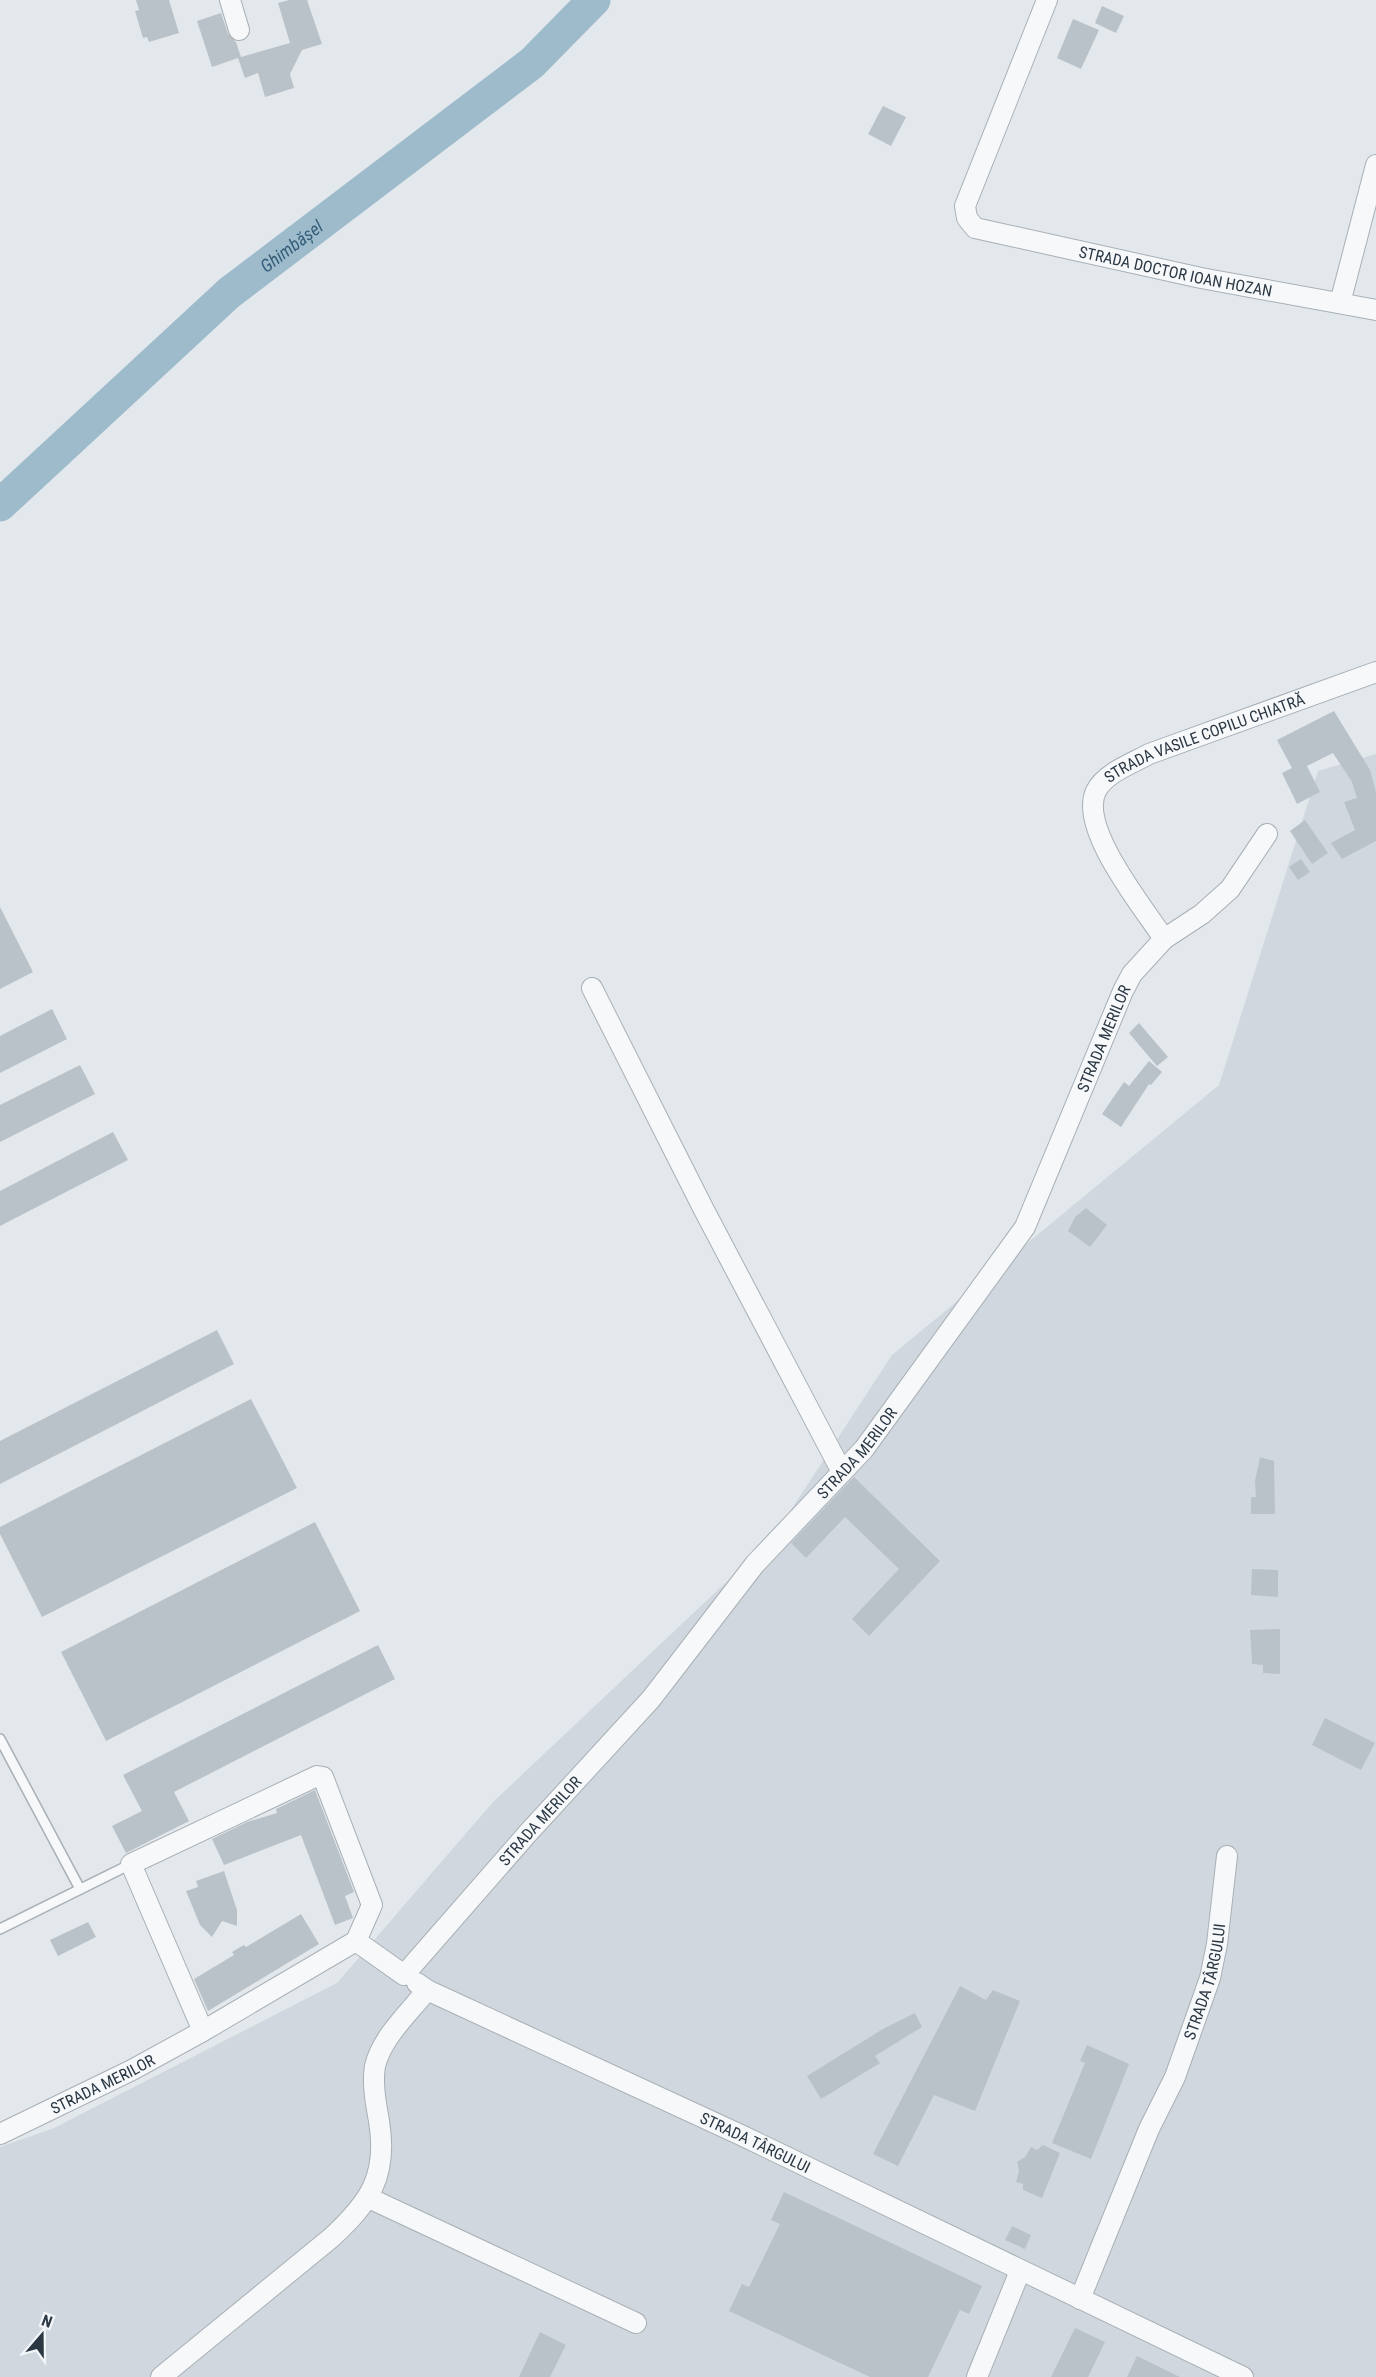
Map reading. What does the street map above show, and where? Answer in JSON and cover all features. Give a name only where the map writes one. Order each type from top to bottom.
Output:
[{"type":"street","points":[[230,0],[239,30]]},
{"type":"street","name":"STRADA DOCTOR IOAN HOZAN","points":[[1040,2],[965,206],[967,218],[975,228],[1201,278],[1376,310]]},
{"type":"street","points":[[1340,303],[1376,165]]},
{"type":"street","name":"STRADA VASILE COPILU CHIATRĂ","points":[[1164,939],[1101,843],[1093,816],[1096,791],[1114,773],[1149,754],[1376,672]]},
{"type":"street","name":"STRADA MERILOR","points":[[404,1975],[521,1841],[651,1699],[755,1564],[864,1449],[1024,1227],[1132,974],[1164,939],[1202,914],[1230,889],[1267,834]]},
{"type":"street","points":[[592,988],[703,1208],[842,1472]]},
{"type":"street","points":[[203,2031],[131,1864],[317,1776],[323,1777],[372,1905],[356,1941],[404,1975]]},
{"type":"street","name":"STRADA TÂRGULUI","points":[[1080,2299],[1149,2129],[1175,2077],[1210,1978],[1217,1944],[1227,1856]]},
{"type":"street","name":"STRADA MERILOR","points":[[0,2134],[132,2070],[356,1941]]},
{"type":"street","name":"STRADA TÂRGULUI","points":[[404,1975],[427,1990],[743,2136],[1243,2377]]},
{"type":"street","points":[[161,2377],[331,2238],[354,2217],[369,2198],[382,2160],[375,2097],[375,2067],[384,2044],[427,1990]]},
{"type":"street","points":[[369,2198],[636,2323]]},
{"type":"street","points":[[977,2377],[1020,2271]]},
{"type":"lane","points":[[0,1739],[80,1889]]},
{"type":"lane","points":[[0,1929],[131,1864]]},
{"type":"shaded area","points":[[1376,754],[1376,2377],[0,2377],[0,2147],[54,2128],[337,1983],[493,1802],[772,1539],[892,1355],[1219,1085],[1318,771]]},
{"type":"building","points":[[136,0],[169,0],[179,33],[149,42],[147,37],[143,38],[135,11],[139,10]]},
{"type":"building","points":[[289,0],[307,0],[322,44],[302,50],[290,74],[294,88],[265,97],[258,73],[245,78],[238,58],[212,67],[197,21],[221,13],[228,34],[236,42],[241,57],[290,43],[278,3]]},
{"type":"building","points":[[1102,6],[1124,16],[1116,33],[1095,23]]},
{"type":"building","points":[[1073,19],[1099,30],[1081,69],[1057,58]]},
{"type":"building","points":[[883,106],[906,117],[891,146],[868,134]]},
{"type":"building","points":[[1334,711],[1370,770],[1376,792],[1376,841],[1342,859],[1331,843],[1355,830],[1344,802],[1357,798],[1352,782],[1333,753],[1307,766],[1320,792],[1297,804],[1282,773],[1292,768],[1277,740]]},
{"type":"building","points":[[1305,820],[1328,853],[1312,864],[1290,831]]},
{"type":"building","points":[[1301,859],[1310,872],[1298,880],[1289,867]]},
{"type":"building","points":[[0,907],[33,972],[0,989]]},
{"type":"building","points":[[52,1009],[67,1039],[0,1073],[0,1036]]},
{"type":"building","points":[[1139,1023],[1168,1057],[1157,1066],[1129,1033]]},
{"type":"building","points":[[1149,1061],[1162,1072],[1151,1085],[1149,1084],[1121,1127],[1102,1114],[1124,1082],[1129,1086]]},
{"type":"building","points":[[80,1065],[95,1094],[0,1142],[0,1105]]},
{"type":"building","points":[[113,1132],[128,1160],[0,1226],[0,1191]]},
{"type":"building","points":[[1086,1208],[1107,1225],[1090,1247],[1068,1231],[1075,1217]]},
{"type":"building","points":[[217,1330],[234,1364],[0,1484],[0,1441]]},
{"type":"building","points":[[251,1399],[297,1488],[42,1617],[0,1534],[0,1527]]},
{"type":"building","points":[[1260,1457],[1274,1461],[1275,1514],[1251,1514],[1251,1497],[1256,1497],[1255,1481]]},
{"type":"building","points":[[854,1477],[940,1561],[869,1636],[852,1619],[899,1569],[845,1517],[806,1558],[791,1543]]},
{"type":"building","points":[[315,1522],[360,1611],[106,1741],[61,1652]]},
{"type":"building","points":[[1252,1569],[1278,1570],[1278,1597],[1251,1595]]},
{"type":"building","points":[[1280,1629],[1280,1674],[1263,1673],[1263,1665],[1252,1664],[1250,1630]]},
{"type":"building","points":[[378,1645],[395,1679],[174,1792],[189,1821],[126,1853],[112,1826],[142,1811],[123,1775]]},
{"type":"building","points":[[1325,1718],[1375,1743],[1361,1770],[1312,1745]]},
{"type":"building","points":[[315,1790],[354,1892],[345,1896],[353,1918],[335,1925],[301,1835],[224,1865],[212,1839],[247,1822],[277,1813],[276,1809]]},
{"type":"building","points":[[224,1871],[237,1910],[237,1926],[222,1921],[212,1937],[200,1925],[186,1891],[198,1887],[196,1881]]},
{"type":"building","points":[[301,1914],[319,1944],[208,2011],[194,1979],[234,1955],[232,1952],[244,1945],[246,1947]]},
{"type":"building","points":[[88,1922],[96,1937],[58,1956],[50,1940]]},
{"type":"building","points":[[960,1986],[986,2000],[993,1990],[1020,2001],[975,2111],[934,2095],[898,2166],[873,2154]]},
{"type":"building","points":[[915,2013],[922,2027],[875,2056],[880,2063],[821,2099],[807,2076],[883,2029]]},
{"type":"building","points":[[1087,2045],[1129,2064],[1091,2159],[1052,2143],[1085,2063],[1080,2061]]},
{"type":"building","points":[[1043,2145],[1060,2153],[1042,2198],[1023,2190],[1023,2184],[1016,2182],[1019,2171],[1017,2162],[1025,2157],[1031,2147],[1037,2150]]},
{"type":"building","points":[[784,2192],[982,2286],[969,2314],[960,2310],[928,2377],[870,2377],[729,2311],[742,2284],[749,2287],[780,2224],[771,2220]]},
{"type":"building","points":[[1012,2226],[1031,2235],[1025,2249],[1005,2240]]},
{"type":"building","points":[[1075,2328],[1105,2342],[1088,2377],[1051,2377]]},
{"type":"building","points":[[540,2332],[566,2345],[550,2377],[519,2377]]},
{"type":"building","points":[[1137,2356],[1180,2377],[1127,2377]]},
{"type":"waterway","name":"Ghimbășel","points":[[0,505],[229,293],[532,63],[594,0]]}]
